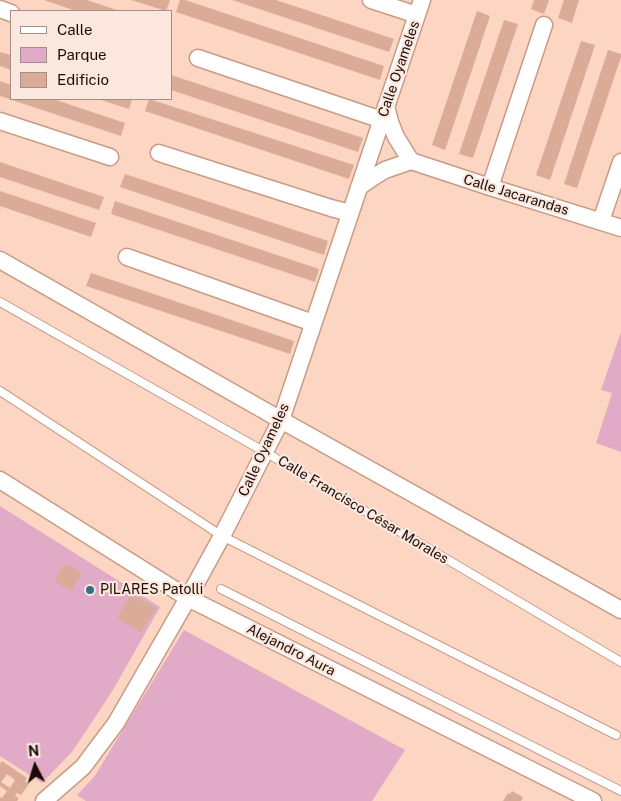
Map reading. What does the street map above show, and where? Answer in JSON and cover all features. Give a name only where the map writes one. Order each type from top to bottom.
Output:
[{"type":"street","points":[[371,0],[419,8]]},
{"type":"street","name":"Calle Oyameles","points":[[44,801],[83,767],[116,723],[222,536],[281,420],[419,8]]},
{"type":"street","points":[[490,187],[544,25]]},
{"type":"street","points":[[198,58],[384,113],[402,150],[411,161],[385,170],[359,187]]},
{"type":"street","points":[[0,121],[110,157]]},
{"type":"street","points":[[159,154],[350,214]]},
{"type":"street","name":"Calle Jacarandas","points":[[411,161],[621,228]]},
{"type":"street","points":[[601,221],[621,162]]},
{"type":"street","points":[[127,257],[313,323]]},
{"type":"street","points":[[0,260],[621,610]]},
{"type":"street","name":"Alejandro Aura","points":[[0,480],[188,598],[593,801]]},
{"type":"lane","name":"Calle Francisco César Morales","points":[[0,302],[265,452],[621,662]]},
{"type":"lane","points":[[0,391],[222,536],[616,735]]},
{"type":"lane","points":[[221,589],[621,791]]},
{"type":"green space","points":[[621,332],[621,452],[596,443],[612,393],[601,390]]},
{"type":"green space","points":[[0,506],[160,607],[113,690],[72,752],[42,783],[0,756]]},
{"type":"green space","points":[[184,630],[405,750],[372,801],[86,801],[77,795],[94,777]]},
{"type":"building","points":[[44,0],[87,0],[117,10],[73,10]]},
{"type":"building","points":[[131,0],[170,0],[166,10]]},
{"type":"building","points":[[180,0],[185,0],[384,66],[380,80],[176,12]]},
{"type":"building","points":[[232,0],[276,0],[394,39],[389,52]]},
{"type":"building","points":[[534,0],[549,0],[544,14],[531,9]]},
{"type":"building","points":[[564,0],[579,0],[572,23],[558,18]]},
{"type":"building","points":[[477,11],[490,16],[445,150],[432,145]]},
{"type":"building","points":[[504,20],[518,24],[473,158],[459,154]]},
{"type":"building","points":[[581,41],[595,45],[550,180],[536,175]]},
{"type":"building","points":[[608,50],[621,54],[621,57],[577,188],[564,184]]},
{"type":"building","points":[[0,52],[10,55],[10,70],[0,66]]},
{"type":"building","points":[[172,75],[363,138],[358,152],[172,90]]},
{"type":"building","points":[[0,81],[10,85],[10,99],[0,96]]},
{"type":"building","points":[[12,100],[56,100],[125,123],[121,136]]},
{"type":"building","points":[[101,100],[132,100],[129,109]]},
{"type":"building","points":[[149,100],[152,100],[354,165],[349,179],[145,111]]},
{"type":"building","points":[[0,162],[104,197],[99,210],[0,177]]},
{"type":"building","points":[[125,174],[328,241],[324,255],[120,187]]},
{"type":"building","points":[[0,191],[96,223],[91,237],[0,206]]},
{"type":"building","points":[[115,201],[319,269],[315,282],[111,214]]},
{"type":"building","points":[[91,273],[294,341],[290,354],[86,286]]},
{"type":"building","points":[[67,565],[82,573],[71,591],[56,582],[56,578],[63,566]]},
{"type":"building","points":[[131,594],[156,608],[141,632],[117,618]]},
{"type":"building","points":[[2,761],[27,778],[25,781],[29,784],[21,795],[17,793],[15,796],[19,798],[17,801],[0,801],[0,797],[2,798],[7,791],[0,786],[0,764]],"holes":[[[7,774],[15,780],[10,788],[1,782]]]},
{"type":"building","points":[[512,791],[523,797],[521,801],[503,801],[508,793],[510,794]]},
{"type":"place","name":"PILARES Patolli","points":[[90,590]]}]
